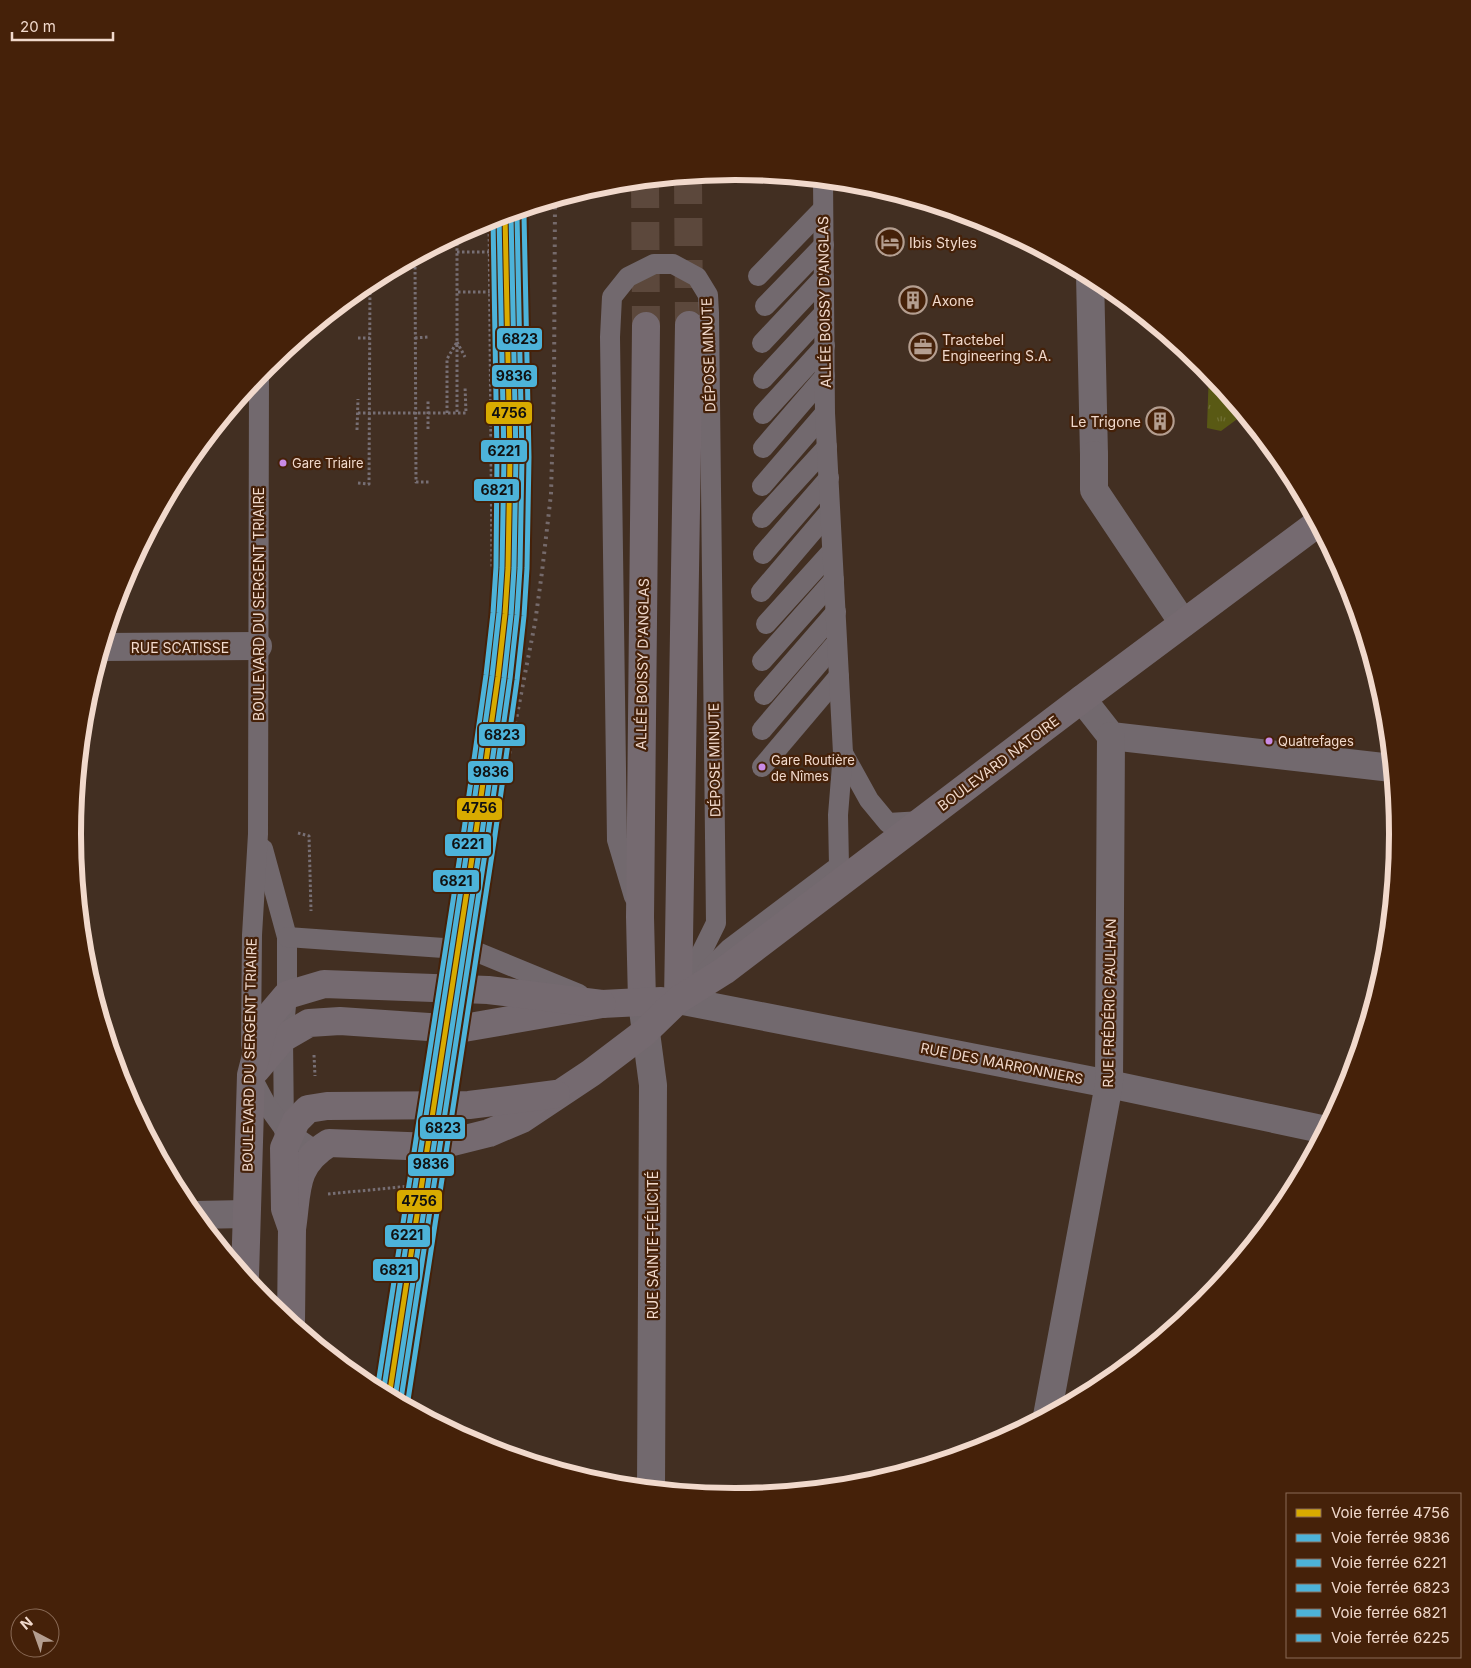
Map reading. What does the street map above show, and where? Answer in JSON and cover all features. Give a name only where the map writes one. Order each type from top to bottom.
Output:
[{"type":"main road","points":[[251,1075],[282,1038],[309,1023],[340,1022],[458,1028],[602,1004],[678,1000],[689,325]]},
{"type":"main road","name":"ALLÉE BOISSY D'ANGLAS","points":[[642,1001],[640,917],[646,326]]},
{"type":"main road","name":"BOULEVARD NATOIRE","points":[[288,1129],[308,1109],[327,1106],[469,1105],[560,1093],[591,1073],[645,1032],[678,1000],[724,971],[1082,699],[1313,527]]},
{"type":"main road","points":[[251,1075],[265,1021],[287,995],[324,984],[488,990],[602,1004]]},
{"type":"main road","name":"BOULEVARD DU SERGENT TRIAIRE","points":[[245,1266],[251,1075]]},
{"type":"main road","points":[[292,1229],[299,1175],[316,1151],[329,1144],[439,1146],[489,1132],[522,1119],[560,1093]]},
{"type":"main road","name":"BOULEVARD DU SERGENT TRIAIRE","points":[[288,1129],[285,1210],[292,1229],[291,1314]]},
{"type":"street","points":[[1090,284],[1094,490],[1183,623]]},
{"type":"street","name":"RUE SCATISSE","points":[[109,647],[258,646]]},
{"type":"street","points":[[1082,699],[1111,736],[1386,767]]},
{"type":"street","name":"RUE FRÉDÉRIC PAULHAN","points":[[1048,1409],[1109,1084],[1111,736]]},
{"type":"street","name":"RUE DES MARRONNIERS","points":[[678,1000],[1109,1084],[1319,1129]]},
{"type":"street","name":"RUE SAINTE-FÉLICITÉ","points":[[642,1001],[653,1085],[651,1483]]},
{"type":"street","points":[[204,1215],[246,1214]]},
{"type":"lane","name":"ALLÉE BOISSY D'ANGLAS","points":[[823,185],[825,413],[843,753],[838,816],[839,866]]},
{"type":"lane","points":[[758,276],[823,209]]},
{"type":"lane","points":[[765,306],[824,244]]},
{"type":"lane","name":"DÉPOSE MINUTE","points":[[640,917],[618,840],[612,297],[628,277],[654,264],[674,264],[697,277],[708,295],[716,923],[678,1000]]},
{"type":"lane","points":[[762,343],[824,278]]},
{"type":"lane","points":[[763,379],[824,313]]},
{"type":"lane","points":[[763,414],[825,346]]},
{"type":"lane","points":[[764,448],[825,376]]},
{"type":"lane","name":"BOULEVARD DU SERGENT TRIAIRE","points":[[251,1075],[252,935],[258,834],[259,386]]},
{"type":"lane","points":[[762,486],[825,413]]},
{"type":"lane","points":[[762,518],[827,447]]},
{"type":"lane","points":[[763,554],[829,478]]},
{"type":"lane","points":[[761,592],[830,510]]},
{"type":"lane","points":[[766,624],[832,551]]},
{"type":"lane","points":[[762,661],[834,580]]},
{"type":"lane","points":[[764,695],[836,612]]},
{"type":"lane","points":[[762,730],[837,642]]},
{"type":"lane","points":[[762,767],[839,676]]},
{"type":"lane","name":"ALLÉE BOISSY D'ANGLAS","points":[[843,753],[868,800],[888,823],[922,820]]},
{"type":"lane","name":"BOULEVARD DU SERGENT TRIAIRE","points":[[258,834],[287,937],[287,995],[282,1038],[288,1129]]},
{"type":"lane","name":"BOULEVARD NATOIRE","points":[[678,1000],[729,949],[839,866]]},
{"type":"lane","points":[[287,937],[472,950],[602,1004]]},
{"type":"lane","points":[[251,1075],[266,1104],[288,1129],[316,1151]]},
{"type":"path","points":[[489,228],[492,569]]},
{"type":"path","points":[[457,242],[457,412]]},
{"type":"path","points":[[457,252],[490,252]]},
{"type":"path","points":[[414,264],[416,482],[429,482]]},
{"type":"path","points":[[358,483],[369,484],[370,291]]},
{"type":"path","points":[[458,292],[490,292]]},
{"type":"path","points":[[415,338],[428,337]]},
{"type":"path","points":[[358,338],[370,338]]},
{"type":"path","points":[[457,342],[466,357]]},
{"type":"path","points":[[447,413],[447,359],[457,342]]},
{"type":"path","points":[[358,413],[466,413],[465,386]]},
{"type":"path","points":[[357,430],[358,399]]},
{"type":"path","points":[[428,399],[428,429]]},
{"type":"path","points":[[298,833],[309,836],[312,938]]},
{"type":"path","points":[[405,1399],[419,1271],[432,1184]]},
{"type":"green space","points":[[1209,383],[1239,417],[1221,431],[1207,428]]},
{"type":"tunnel","points":[[688,181],[689,325]]},
{"type":"tunnel","points":[[645,186],[646,326]]},
{"type":"railway","points":[[439,1068],[462,950],[486,844],[509,755],[535,623],[542,572],[551,494],[554,385],[555,205]]},
{"type":"rail line","name":"6225","points":[[408,1400],[495,835],[524,616],[529,457],[524,215]]},
{"type":"rail line","name":"6823","points":[[401,1397],[488,834],[517,615],[520,568],[522,457],[517,217]]},
{"type":"rail line","name":"9836","points":[[396,1393],[482,833],[511,615],[514,568],[516,457],[511,220]]},
{"type":"rail line","name":"4756","points":[[390,1390],[476,832],[505,614],[508,568],[510,457],[505,222]]},
{"type":"rail line","name":"6221","points":[[384,1386],[470,831],[499,613],[502,568],[504,457],[499,224]]},
{"type":"rail line","name":"6821","points":[[378,1382],[464,830],[493,613],[496,567],[497,457],[493,227]]},
{"type":"place","name":"Ibis Styles","points":[[890,242]]},
{"type":"place","name":"Axone","points":[[913,300]]},
{"type":"place","name":"Tractebel Engineering S.A.","points":[[923,347]]},
{"type":"place","name":"Le Trigone","points":[[1160,421]]},
{"type":"place","name":"Gare Triaire","points":[[283,463]]},
{"type":"place","name":"Quatrefages","points":[[1269,741]]},
{"type":"place","name":"Gare Routière de Nîmes","points":[[762,767]]}]
